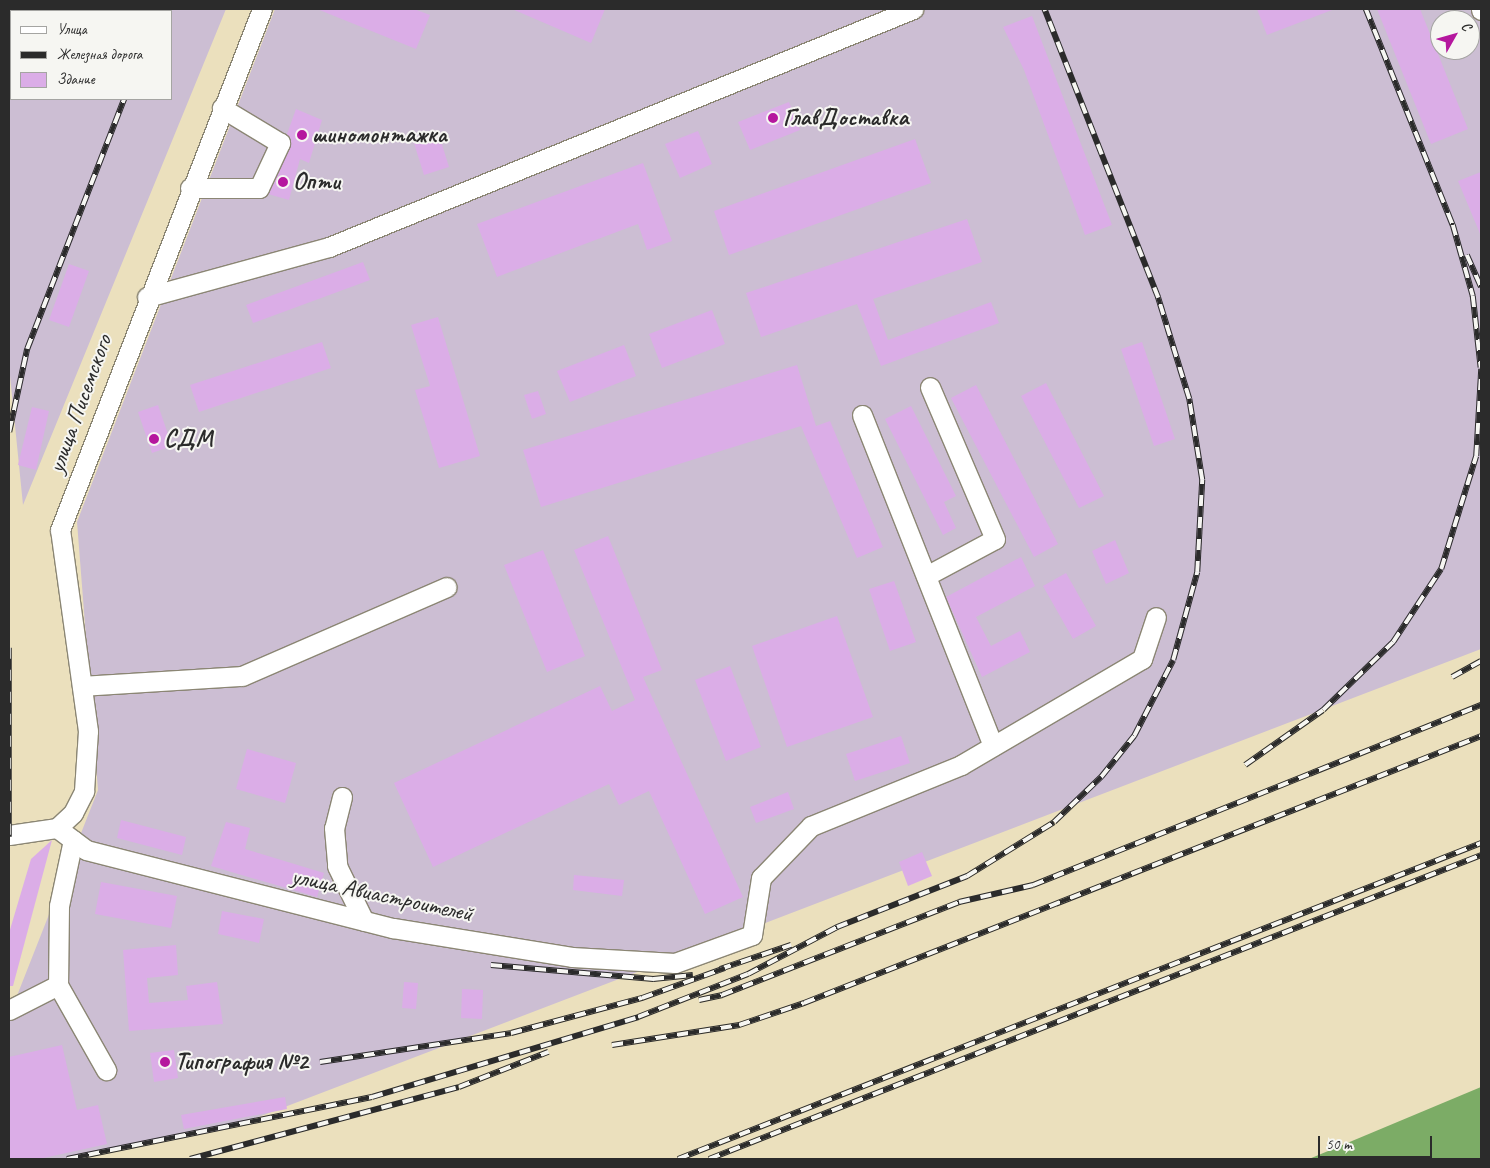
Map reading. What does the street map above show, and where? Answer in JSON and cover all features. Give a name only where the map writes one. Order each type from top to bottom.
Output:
[{"type":"street","name":"улица Писемского","points":[[57,828],[73,813],[84,791],[88,731],[60,530],[147,297],[262,9]]},
{"type":"street","points":[[147,297],[329,248],[913,9]]},
{"type":"street","points":[[190,188],[259,188],[280,143],[222,108]]},
{"type":"street","points":[[926,576],[995,538],[930,387]]},
{"type":"street","points":[[862,415],[993,746],[1142,660],[1156,618]]},
{"type":"street","points":[[82,686],[242,676],[447,587]]},
{"type":"street","name":"улица Авиастроителей","points":[[57,828],[86,850],[364,920],[572,957],[674,963],[752,935],[761,878],[811,826],[961,765],[993,746]]},
{"type":"street","points":[[342,796],[334,828],[337,866],[364,920]]},
{"type":"street","points":[[9,835],[57,828]]},
{"type":"street","points":[[73,840],[59,906],[58,985],[106,1070]]},
{"type":"street","points":[[9,1010],[58,985]]},
{"type":"shaded area","points":[[9,9],[226,9],[23,505],[9,366]]},
{"type":"shaded area","points":[[275,9],[1481,9],[1481,649],[227,1129],[69,1159],[9,1159],[9,1016],[98,790],[77,522]]},
{"type":"green space","points":[[1481,1087],[1481,1159],[1309,1159]]},
{"type":"building","points":[[317,9],[414,9],[430,15],[416,49]]},
{"type":"building","points":[[512,9],[605,9],[591,43]]},
{"type":"building","points":[[1257,9],[1332,9],[1332,10],[1267,35]]},
{"type":"building","points":[[1377,9],[1420,9],[1430,34],[1430,60],[1440,60],[1468,129],[1431,144]]},
{"type":"building","points":[[1032,16],[1112,225],[1085,235],[1024,70],[1003,27]]},
{"type":"building","points":[[789,102],[800,130],[750,150],[738,122]]},
{"type":"building","name":"шиномонтажка","points":[[296,109],[322,120],[309,163],[300,159],[289,200],[268,194],[290,148],[287,134]]},
{"type":"building","points":[[698,131],[712,164],[680,178],[665,144]]},
{"type":"building","points":[[438,132],[449,167],[424,175],[413,140]]},
{"type":"building","points":[[915,139],[931,183],[729,255],[714,211]]},
{"type":"building","points":[[643,163],[672,241],[647,250],[638,224],[497,277],[477,224]]},
{"type":"building","points":[[1481,172],[1481,236],[1458,181]]},
{"type":"building","points":[[967,219],[982,262],[873,299],[888,340],[991,302],[999,323],[881,366],[857,304],[761,337],[746,293]]},
{"type":"building","points":[[363,262],[370,280],[253,323],[246,305]]},
{"type":"building","points":[[69,264],[89,271],[69,327],[49,320]]},
{"type":"building","points":[[712,310],[725,344],[662,368],[649,334]]},
{"type":"building","points":[[438,317],[480,456],[439,468],[415,390],[430,386],[411,325]]},
{"type":"building","points":[[322,342],[331,368],[199,412],[190,385]]},
{"type":"building","points":[[1142,342],[1175,439],[1154,446],[1121,349]]},
{"type":"building","points":[[624,345],[636,376],[570,402],[557,371]]},
{"type":"building","points":[[797,365],[816,426],[830,421],[883,547],[857,558],[801,426],[541,507],[523,450]]},
{"type":"building","points":[[1046,383],[1104,496],[1079,508],[1021,396]]},
{"type":"building","points":[[976,385],[1058,544],[1034,557],[951,398]]},
{"type":"building","points":[[538,391],[546,414],[532,419],[524,395]]},
{"type":"building","points":[[158,405],[172,446],[152,453],[138,412]]},
{"type":"building","points":[[911,406],[956,496],[944,502],[956,528],[943,535],[885,419]]},
{"type":"building","points":[[32,407],[49,411],[36,470],[18,465]]},
{"type":"building","points":[[608,536],[662,670],[643,677],[743,897],[705,914],[649,791],[619,805],[609,784],[433,867],[394,783],[600,686],[612,711],[635,700],[574,550]]},
{"type":"building","points":[[1115,540],[1129,573],[1106,584],[1092,551]]},
{"type":"building","points":[[543,550],[585,656],[547,672],[504,565]]},
{"type":"building","points":[[1021,557],[1035,586],[976,617],[991,646],[1020,631],[1030,652],[982,677],[946,597]]},
{"type":"building","points":[[1066,573],[1096,626],[1073,639],[1043,586]]},
{"type":"building","points":[[894,581],[916,642],[890,651],[869,589]]},
{"type":"building","points":[[837,616],[873,717],[787,747],[752,646]]},
{"type":"building","points":[[730,666],[761,747],[726,761],[695,680]]},
{"type":"building","points":[[901,736],[910,763],[855,781],[846,754]]},
{"type":"building","points":[[247,749],[296,763],[285,803],[236,789]]},
{"type":"building","points":[[788,792],[794,809],[756,823],[750,807]]},
{"type":"building","points":[[121,820],[186,837],[182,855],[117,838]]},
{"type":"building","points":[[226,822],[250,828],[245,849],[324,873],[317,897],[211,866]]},
{"type":"building","points":[[52,840],[13,986],[9,986],[9,933],[31,859]]},
{"type":"building","points":[[922,852],[932,876],[908,886],[899,862]]},
{"type":"building","points":[[574,875],[624,880],[622,896],[573,890]]},
{"type":"building","points":[[101,882],[177,896],[171,928],[95,914]]},
{"type":"building","points":[[222,911],[264,919],[259,943],[218,934]]},
{"type":"building","points":[[176,945],[178,975],[147,978],[149,1003],[188,1000],[186,986],[217,982],[223,1024],[129,1031],[123,950]]},
{"type":"building","points":[[404,982],[418,983],[416,1009],[402,1008]]},
{"type":"building","points":[[462,989],[483,990],[482,1019],[461,1018]]},
{"type":"building","points":[[62,1045],[77,1110],[98,1105],[107,1144],[39,1159],[9,1159],[9,1057]]},
{"type":"building","points":[[174,1050],[178,1078],[154,1082],[150,1053]]},
{"type":"building","points":[[285,1097],[287,1109],[184,1129],[181,1115]]},
{"type":"railway","points":[[67,1159],[372,1097],[638,1017],[748,974],[837,927],[967,876],[1054,822],[1101,777],[1134,736],[1173,660],[1197,572],[1202,480],[1189,399],[1158,298],[1044,9]]},
{"type":"railway","points":[[1366,9],[1453,225],[1473,296],[1481,368]]},
{"type":"railway","points":[[9,432],[27,349],[124,100]]},
{"type":"railway","points":[[1467,255],[1481,287]]},
{"type":"railway","points":[[1245,765],[1323,710],[1393,642],[1441,569],[1476,456],[1481,369]]},
{"type":"railway","points":[[9,648],[9,837]]},
{"type":"railway","points":[[1452,677],[1481,661]]},
{"type":"railway","points":[[699,1000],[722,995],[959,902],[1033,885],[1481,705]]},
{"type":"railway","points":[[612,1045],[739,1025],[804,1003],[1481,736]]},
{"type":"railway","points":[[678,1159],[1481,843]]},
{"type":"railway","points":[[709,1159],[1481,855]]},
{"type":"railway","points":[[720,969],[791,945]]},
{"type":"railway","points":[[491,965],[653,979],[693,975]]},
{"type":"railway","points":[[320,1062],[511,1033],[642,998],[725,968]]},
{"type":"railway","points":[[190,1159],[459,1087],[548,1052]]},
{"type":"place","name":"ГлавДоставка","points":[[773,118]]},
{"type":"place","name":"шиномонтажка","points":[[302,135]]},
{"type":"place","name":"Опти","points":[[283,182]]},
{"type":"place","name":"СДМ","points":[[154,439]]},
{"type":"place","name":"Типография №2","points":[[165,1062]]}]
